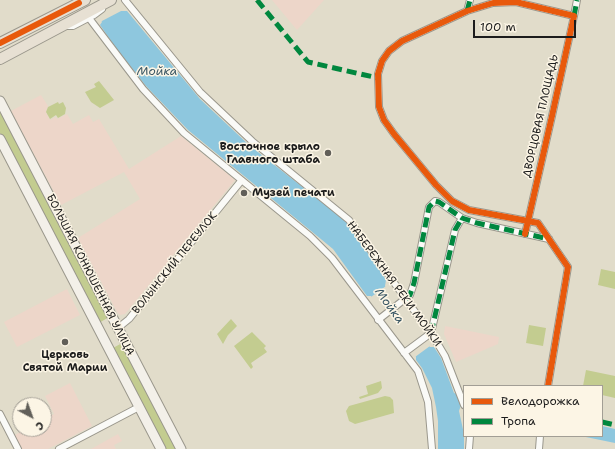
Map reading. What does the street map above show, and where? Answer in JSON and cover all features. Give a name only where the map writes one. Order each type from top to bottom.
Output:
[{"type":"main road","points":[[0,59],[63,26],[93,14],[112,0]]},
{"type":"main road","points":[[0,44],[80,1]]},
{"type":"main road","name":"БОЛЬШАЯ КОНЮШЕННАЯ УЛИЦА","points":[[0,101],[181,449]]},
{"type":"main road","name":"БОЛЬШАЯ КОНЮШЕННАЯ УЛИЦА","points":[[0,139],[161,449]]},
{"type":"main road","name":"ВОЛЫНСКИЙ ПЕРЕУЛОК","points":[[102,337],[118,328]]},
{"type":"street","name":"НАБЕРЕЖНАЯ РЕКИ МОЙКИ","points":[[125,0],[200,92],[252,141],[350,220],[431,333],[445,356],[462,392]]},
{"type":"street","points":[[467,12],[470,0]]},
{"type":"street","name":"ДВОРЦОВАЯ ПЛОЩАДЬ","points":[[525,234],[577,0]]},
{"type":"street","points":[[548,385],[568,267],[538,223],[469,210],[452,201],[436,185],[384,120],[379,107],[378,74],[382,61],[389,51],[402,41],[467,12],[493,3],[516,2],[574,16]]},
{"type":"street","points":[[93,14],[143,89],[184,133],[310,236],[328,253],[378,320],[407,351],[418,371],[427,396],[431,424],[432,449]]},
{"type":"street","name":"ВОЛЫНСКИЙ ПЕРЕУЛОК","points":[[118,328],[129,319],[241,181]]},
{"type":"street","points":[[378,320],[400,304],[410,294],[414,283],[431,204],[439,202],[462,218],[476,224],[550,239]]},
{"type":"street","points":[[407,351],[431,333],[454,230],[462,218]]},
{"type":"street","points":[[59,449],[139,407]]},
{"type":"street","points":[[0,414],[18,449]]},
{"type":"street","points":[[469,449],[470,437]]},
{"type":"street","points":[[539,449],[540,437]]},
{"type":"shaded area","points":[[272,0],[324,0],[297,30]]},
{"type":"shaded area","points":[[41,95],[48,106],[46,112],[50,120],[56,117],[57,119],[67,114],[73,124],[89,115],[93,122],[99,119],[129,169],[181,136],[235,180],[125,314],[120,315],[117,312],[78,238],[140,199],[124,172],[61,205],[11,111]]},
{"type":"shaded area","points":[[67,289],[80,315],[17,347],[4,322]]},
{"type":"shaded area","points":[[445,326],[499,337],[498,344],[456,362],[444,334]]},
{"type":"shaded area","points":[[70,383],[92,426],[48,449],[20,449],[14,437],[52,437],[52,415],[54,414],[52,410],[52,397],[45,396]]},
{"type":"shaded area","points":[[118,434],[122,441],[114,445],[116,449],[91,449]]},
{"type":"green space","points":[[99,81],[114,100],[100,108],[91,102],[85,92],[96,87],[94,84]]},
{"type":"green space","points":[[58,102],[59,104],[63,102],[66,108],[65,114],[58,118],[56,115],[50,119],[46,112],[48,107]]},
{"type":"green space","points":[[0,109],[109,317],[99,323],[0,133]]},
{"type":"green space","points":[[601,269],[615,272],[615,289],[598,285]]},
{"type":"green space","points":[[231,319],[237,326],[228,335],[223,344],[217,334]]},
{"type":"green space","points":[[529,325],[546,328],[543,346],[526,343]]},
{"type":"green space","points":[[252,332],[266,346],[264,348],[267,352],[251,363],[253,367],[251,369],[234,346]]},
{"type":"green space","points":[[122,343],[177,449],[166,449],[113,348]]},
{"type":"green space","points":[[586,370],[615,376],[615,398],[603,395],[603,385],[583,385]]},
{"type":"green space","points":[[381,381],[382,388],[378,393],[360,399],[359,397],[368,394],[366,386]]},
{"type":"green space","points":[[385,396],[390,397],[393,400],[394,413],[355,424],[349,421],[346,411],[349,406]]},
{"type":"water","name":"Мойка","points":[[90,0],[115,0],[121,11],[127,11],[200,99],[249,145],[347,222],[386,280],[385,286],[430,347],[434,347],[441,358],[454,393],[463,396],[459,411],[463,429],[464,449],[438,449],[438,421],[436,407],[432,388],[422,368],[416,360],[416,357],[371,296],[367,296],[333,249],[188,130],[146,86],[100,25],[102,22]]},
{"type":"water","points":[[603,426],[615,429],[615,443],[586,437],[603,437]]},
{"type":"pier","points":[[88,0],[117,0],[123,10],[100,22]]},
{"type":"pier","points":[[386,286],[430,346],[415,357],[371,297]]},
{"type":"marked path","points":[[257,0],[308,62],[378,78]]},
{"type":"marked path","points":[[467,11],[470,0]]},
{"type":"marked path","points":[[574,16],[577,0]]},
{"type":"marked path","points":[[406,299],[410,295],[414,283],[429,207],[435,201],[439,202],[462,218],[477,223],[549,239]]},
{"type":"marked path","points":[[431,333],[455,230],[462,218]]},
{"type":"marked path","points":[[603,422],[615,425]]},
{"type":"cycle path","points":[[516,2],[574,16],[528,221],[469,210],[452,201],[436,185],[394,134],[384,120],[379,107],[378,74],[382,61],[389,51],[402,41],[467,11],[493,3],[516,2]]},
{"type":"cycle path","points":[[0,43],[79,3]]},
{"type":"cycle path","points":[[525,234],[528,221]]},
{"type":"cycle path","points":[[528,221],[538,223],[568,267],[548,385]]},
{"type":"place","name":"Восточное крыло Главного штаба","points":[[328,153]]},
{"type":"place","name":"Музей печати","points":[[244,193]]},
{"type":"place","name":"Церковь Святой Марии","points":[[65,342]]}]
